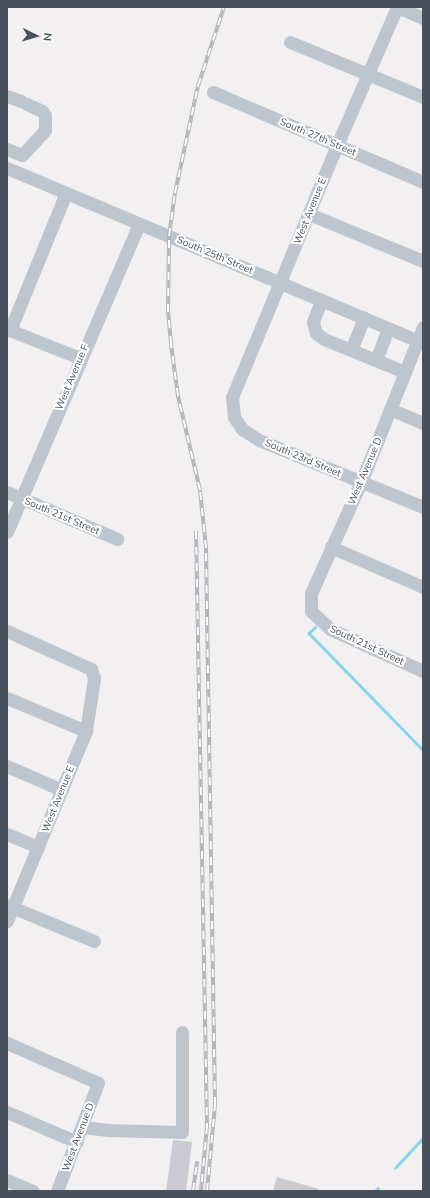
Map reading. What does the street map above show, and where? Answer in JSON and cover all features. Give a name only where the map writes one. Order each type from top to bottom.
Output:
[{"type":"street","points":[[398,7],[423,18]]},
{"type":"street","name":"West Avenue E","points":[[234,417],[232,397],[281,283],[337,145],[398,7]]},
{"type":"street","points":[[290,42],[423,97]]},
{"type":"street","name":"South 27th Street","points":[[213,92],[423,182]]},
{"type":"street","points":[[7,96],[42,111],[46,115],[45,130],[22,155],[7,149]]},
{"type":"street","name":"South 25th Street","points":[[7,168],[420,341]]},
{"type":"street","points":[[66,193],[8,329],[80,358]]},
{"type":"street","points":[[309,214],[423,261]]},
{"type":"street","name":"West Avenue F","points":[[7,532],[80,358],[139,224]]},
{"type":"street","points":[[321,300],[313,322],[316,333],[351,350],[405,372]]},
{"type":"street","points":[[351,350],[364,318]]},
{"type":"street","name":"West Avenue D","points":[[313,614],[311,611],[311,593],[361,482],[405,372],[420,341],[423,327]]},
{"type":"street","points":[[376,360],[388,328]]},
{"type":"street","points":[[390,409],[423,423]]},
{"type":"street","name":"South 23rd Street","points":[[234,417],[242,429],[259,440],[423,507]]},
{"type":"street","name":"South 21st Street","points":[[7,492],[117,539]]},
{"type":"street","points":[[331,547],[423,587]]},
{"type":"street","name":"South 21st Street","points":[[313,614],[330,629],[423,671]]},
{"type":"street","name":"West Avenue E","points":[[7,631],[91,669],[93,673],[86,731],[38,847],[10,906],[7,921]]},
{"type":"street","points":[[7,698],[86,731]]},
{"type":"street","points":[[7,766],[62,790]]},
{"type":"street","points":[[7,834],[38,847]]},
{"type":"street","points":[[10,906],[94,941]]},
{"type":"street","points":[[83,1127],[108,1130],[182,1132],[182,1032]]},
{"type":"street","name":"West Avenue D","points":[[7,1042],[98,1083],[83,1127],[57,1191]]},
{"type":"street","points":[[7,1112],[77,1142]]},
{"type":"street","points":[[7,1180],[33,1191]]},
{"type":"building","points":[[173,1140],[192,1142],[186,1191],[166,1191]]},
{"type":"building","points":[[277,1177],[319,1189],[318,1191],[273,1191]]},
{"type":"waterway","points":[[316,627],[309,633],[423,750]]},
{"type":"waterway","points":[[395,1168],[423,1138]]},
{"type":"waterway","points":[[375,1191],[378,1188]]},
{"type":"railway","points":[[207,1191],[215,1105],[206,548],[200,490],[178,396],[171,344],[168,312],[169,236],[175,193],[198,86],[224,7]]},
{"type":"railway","points":[[196,531],[207,1126],[201,1191]]},
{"type":"railway","points":[[193,1191],[197,1161]]}]
